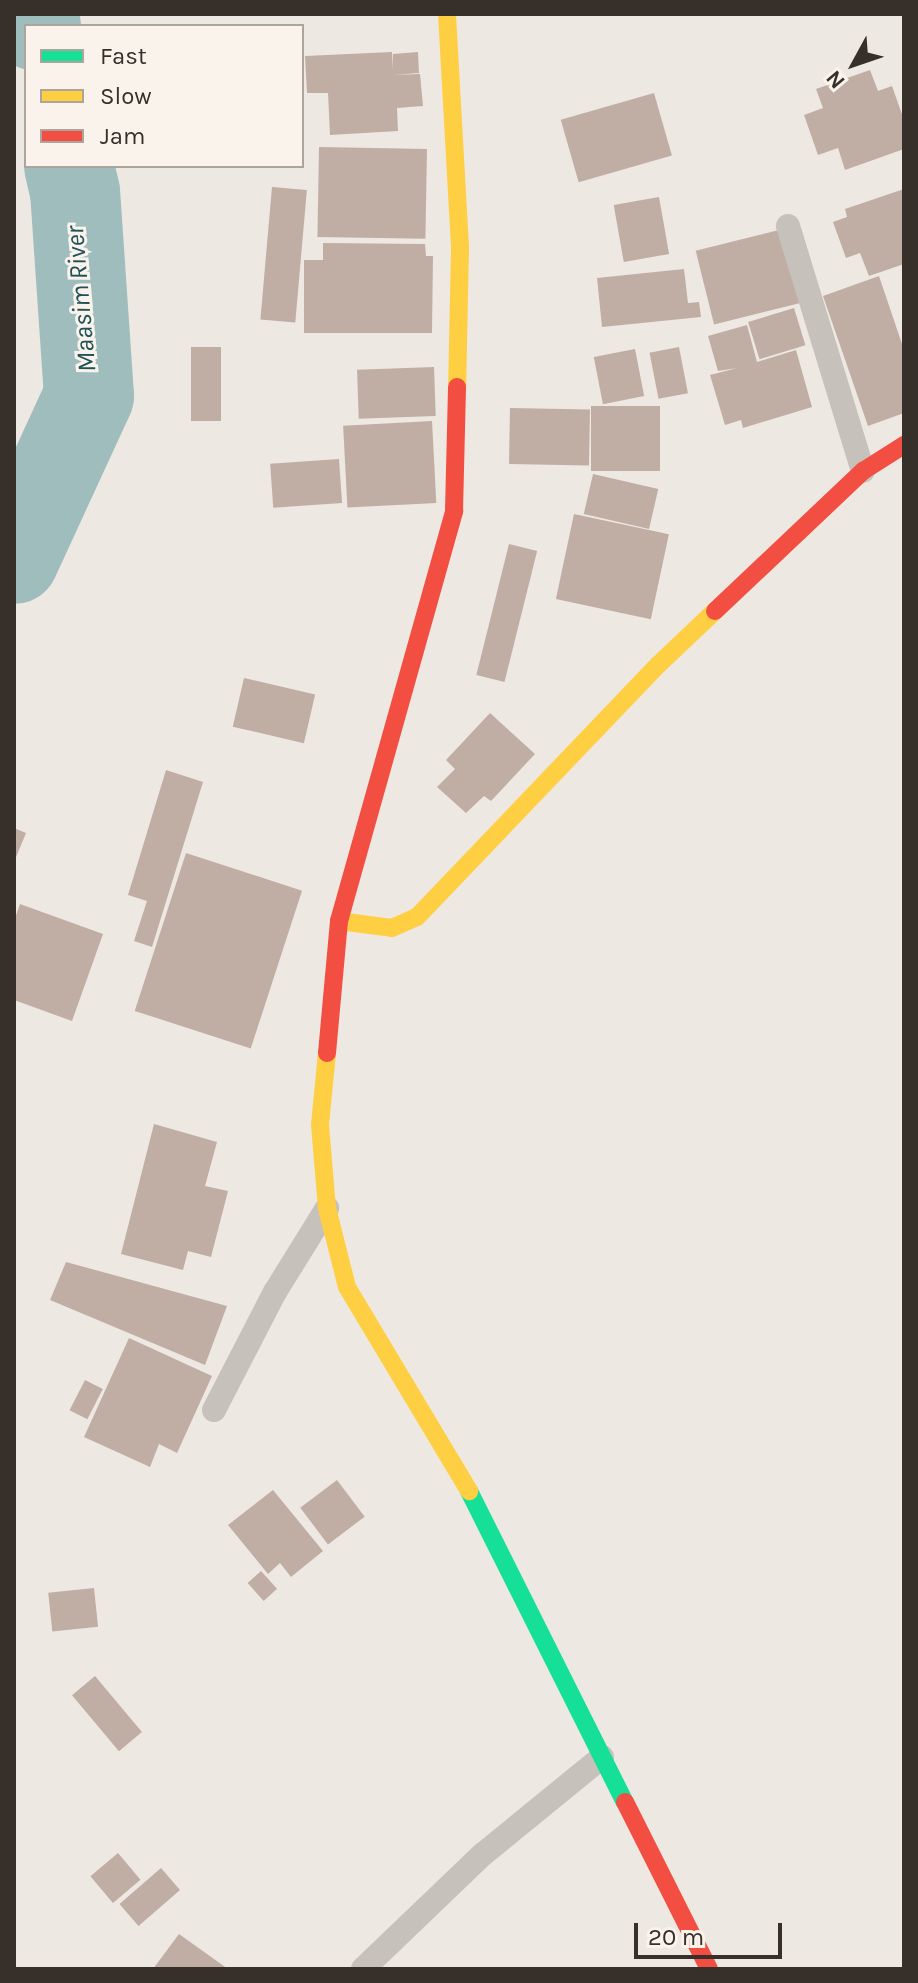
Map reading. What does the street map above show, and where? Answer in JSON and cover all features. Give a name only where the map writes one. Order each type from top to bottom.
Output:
[{"type":"street","points":[[447,14],[460,249],[454,511],[339,921],[320,1125],[327,1208],[347,1287],[466,1485],[709,1969]]},
{"type":"street","points":[[339,921],[392,928],[417,917],[658,665],[863,471],[904,445]]},
{"type":"lane","points":[[788,226],[863,471]]},
{"type":"lane","points":[[214,1410],[275,1292],[327,1208]]},
{"type":"lane","points":[[363,1969],[482,1855],[602,1757]]},
{"type":"building","points":[[392,52],[393,70],[393,54],[418,52],[419,73],[393,75],[420,74],[423,106],[397,108],[398,131],[330,135],[328,93],[307,93],[305,56]]},
{"type":"building","points":[[870,70],[878,91],[892,86],[904,120],[904,149],[845,170],[838,148],[818,155],[804,115],[823,108],[816,89]]},
{"type":"building","points":[[654,93],[672,155],[579,182],[561,120]]},
{"type":"building","points":[[319,147],[427,149],[425,239],[317,237]]},
{"type":"building","points":[[272,187],[307,190],[295,323],[260,319]]},
{"type":"building","points":[[904,189],[904,264],[869,276],[860,253],[846,258],[833,222],[847,217],[845,209]]},
{"type":"building","points":[[659,197],[669,254],[624,262],[614,205]]},
{"type":"building","points":[[783,229],[801,303],[714,325],[696,251]]},
{"type":"building","points":[[323,243],[425,244],[426,256],[433,256],[432,333],[304,333],[304,260],[323,260]]},
{"type":"building","points":[[684,269],[688,303],[699,302],[701,317],[602,327],[597,278]]},
{"type":"building","points":[[879,276],[904,350],[904,413],[868,426],[823,296]]},
{"type":"building","points":[[794,308],[805,345],[759,359],[748,322]]},
{"type":"building","points":[[747,325],[757,362],[796,350],[812,407],[743,428],[741,420],[725,425],[710,375],[737,368],[718,371],[708,336]]},
{"type":"building","points":[[191,347],[221,347],[221,421],[191,421]]},
{"type":"building","points":[[679,347],[688,393],[659,399],[650,353]]},
{"type":"building","points":[[635,349],[644,396],[603,404],[594,357]]},
{"type":"building","points":[[434,367],[436,416],[359,419],[357,370]]},
{"type":"building","points":[[591,406],[660,406],[660,471],[591,471]]},
{"type":"building","points":[[510,408],[590,409],[589,465],[509,464]]},
{"type":"building","points":[[432,421],[436,503],[347,508],[343,426]]},
{"type":"building","points":[[339,459],[342,503],[273,508],[270,464]]},
{"type":"building","points":[[593,474],[658,489],[649,529],[584,514]]},
{"type":"building","points":[[574,514],[669,534],[651,619],[556,599]]},
{"type":"building","points":[[509,544],[537,551],[504,682],[476,675]]},
{"type":"building","points":[[244,678],[315,694],[304,743],[233,727]]},
{"type":"building","points":[[490,713],[535,754],[491,801],[484,796],[466,813],[437,787],[455,769],[446,760]]},
{"type":"building","points":[[166,770],[203,782],[152,947],[134,941],[147,901],[128,895]]},
{"type":"building","points":[[14,828],[26,833],[14,862]]},
{"type":"building","points":[[186,853],[302,891],[251,1049],[135,1011]]},
{"type":"building","points":[[20,904],[103,934],[72,1021],[14,1000],[14,921]]},
{"type":"building","points":[[154,1124],[217,1142],[205,1186],[228,1191],[211,1257],[188,1251],[183,1270],[121,1254]]},
{"type":"building","points":[[66,1262],[227,1306],[205,1365],[50,1300]]},
{"type":"building","points":[[129,1338],[212,1376],[177,1453],[159,1444],[150,1467],[84,1437]]},
{"type":"building","points":[[85,1380],[103,1389],[87,1419],[70,1410]]},
{"type":"building","points":[[337,1480],[365,1517],[328,1544],[300,1508]]},
{"type":"building","points":[[273,1490],[323,1551],[291,1577],[280,1563],[268,1574],[228,1525]]},
{"type":"building","points":[[261,1571],[277,1589],[264,1601],[248,1583]]},
{"type":"building","points":[[94,1588],[98,1627],[52,1632],[48,1593]]},
{"type":"building","points":[[95,1676],[142,1732],[119,1751],[72,1695]]},
{"type":"building","points":[[118,1853],[140,1880],[113,1903],[90,1876]]},
{"type":"building","points":[[161,1868],[180,1890],[139,1926],[119,1904]]},
{"type":"building","points":[[179,1934],[228,1969],[153,1969]]},
{"type":"waterway","name":"Maasim River","points":[[34,14],[36,24]]},
{"type":"waterway","name":"Maasim River","points":[[14,559],[89,396],[75,192],[69,168]]},
{"type":"traffic: fast","points":[[469,1491],[625,1802]]},
{"type":"traffic: slow","points":[[447,14],[460,249],[457,387]]},
{"type":"traffic: slow","points":[[339,921],[392,928],[417,917],[658,665],[715,611]]},
{"type":"traffic: slow","points":[[327,1053],[320,1125],[327,1208],[347,1287],[469,1491]]},
{"type":"traffic: jam","points":[[327,1053],[339,921],[454,511],[457,387]]},
{"type":"traffic: jam","points":[[715,611],[863,471],[904,445]]},
{"type":"traffic: jam","points":[[625,1802],[709,1969]]}]
